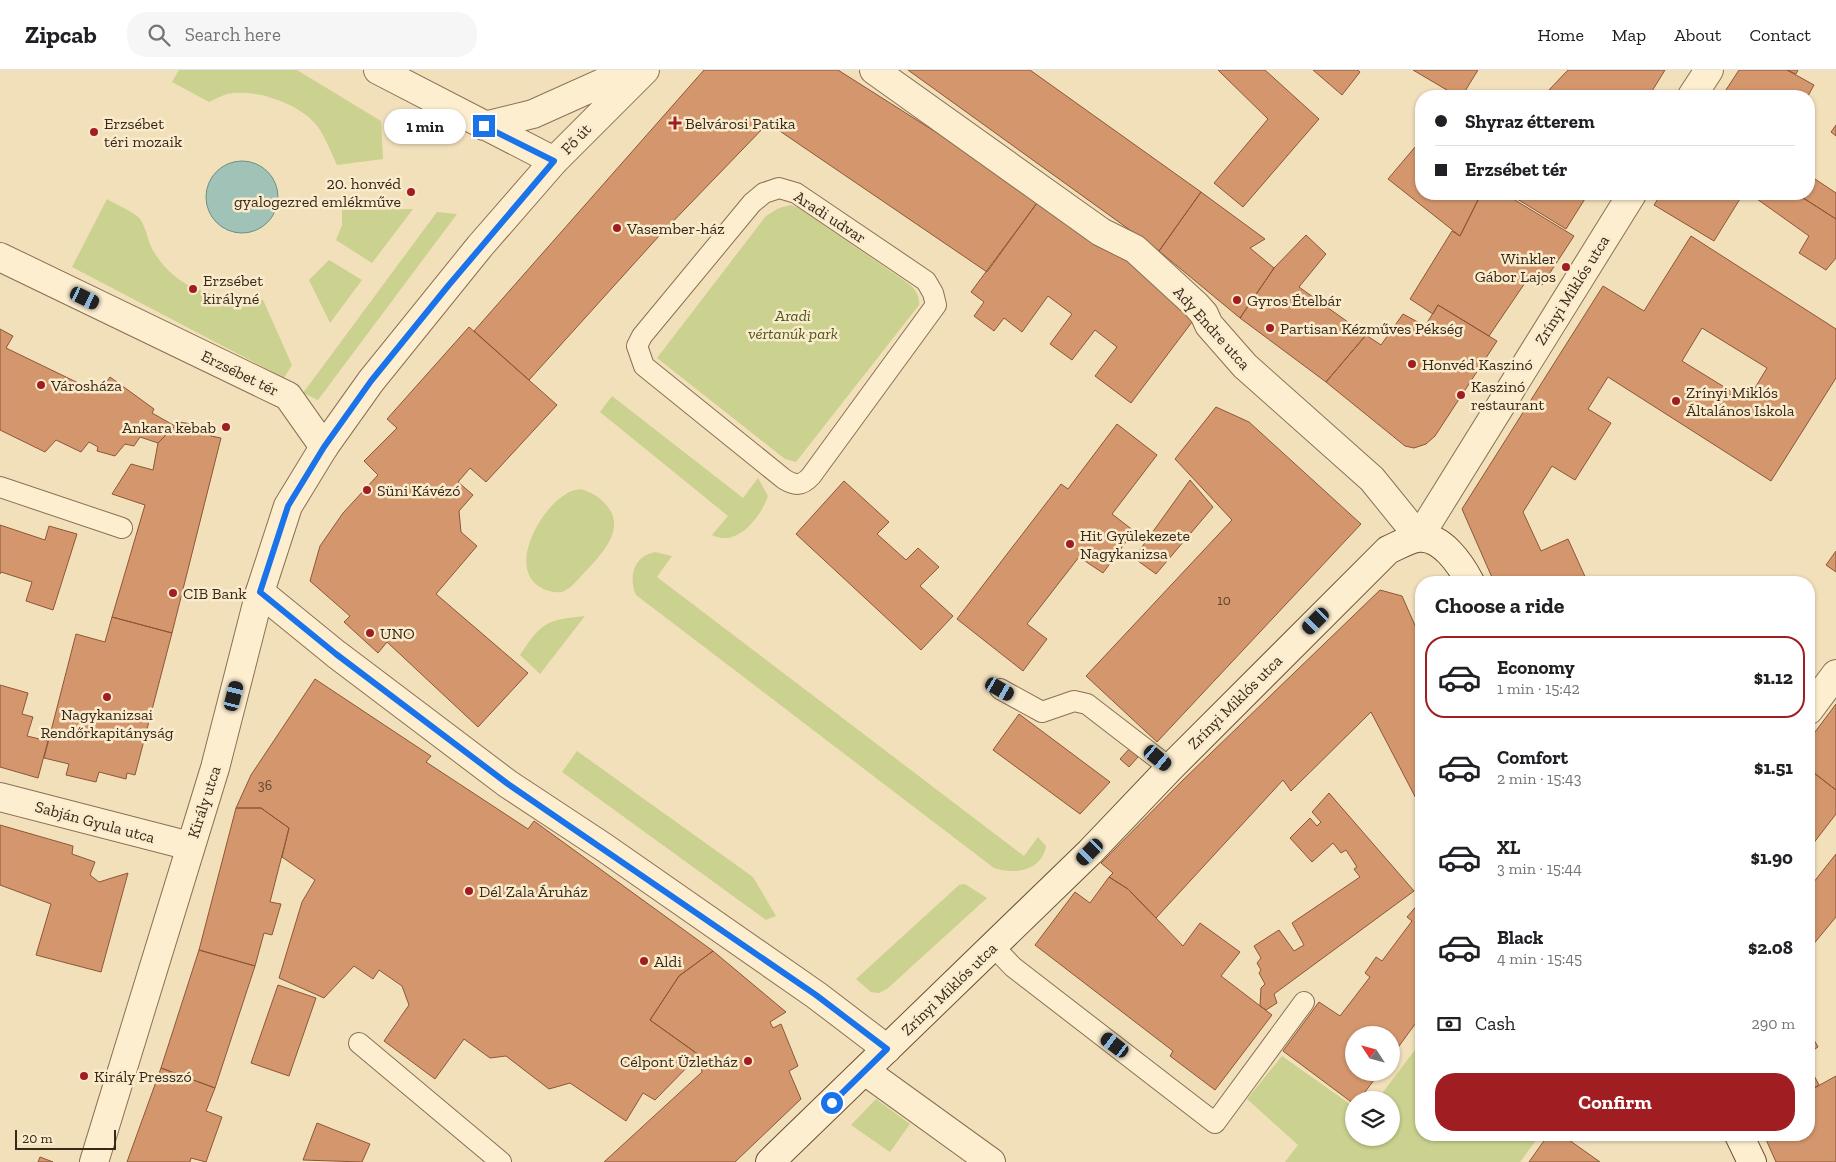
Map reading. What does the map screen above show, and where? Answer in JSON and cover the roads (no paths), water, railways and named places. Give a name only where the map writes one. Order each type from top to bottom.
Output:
[{"type":"street","points":[[378,70],[554,161]]},
{"type":"street","points":[[484,126],[533,114],[631,70]]},
{"type":"street","name":"Fő út","points":[[324,447],[371,381],[510,211],[554,161],[645,70]]},
{"type":"street","name":"Ady Endre utca","points":[[874,70],[1101,232],[1135,249],[1200,309],[1209,325],[1245,366],[1372,479],[1419,537]]},
{"type":"street","points":[[1696,90],[1708,70]]},
{"type":"street","name":"Zrínyi Miklós utca","points":[[770,1162],[1090,852],[1170,768],[1376,561],[1388,550],[1419,537],[1628,200]]},
{"type":"street","name":"Erzsébet tér","points":[[0,257],[288,396],[324,447]]},
{"type":"street","name":"Király utca","points":[[94,1162],[215,768],[260,592],[288,506],[324,447]]},
{"type":"street","points":[[1419,537],[1441,544],[1461,564],[1467,576]]},
{"type":"street","points":[[260,592],[336,654],[508,784],[816,995],[887,1049]]},
{"type":"street","points":[[1815,702],[1836,674]]},
{"type":"street","name":"Sabján Gyula utca","points":[[0,797],[190,846]]},
{"type":"street","points":[[865,1071],[990,1162]]},
{"type":"street","points":[[1742,1141],[1752,1162]]},
{"type":"lane","name":"Aradi udvar","points":[[779,188],[796,193],[926,281],[933,293],[936,305],[811,476],[803,484],[797,485],[784,479],[644,366],[637,346],[642,336],[752,203],[764,193],[779,188]]},
{"type":"lane","points":[[0,487],[122,528]]},
{"type":"lane","points":[[1000,689],[1042,712],[1074,702],[1087,704],[1170,768]]},
{"type":"lane","points":[[993,946],[1014,967],[1215,1123],[1304,1002]]},
{"type":"lane","points":[[359,1043],[501,1162]]},
{"type":"water","points":[[242,161],[262,167],[272,177],[278,197],[272,217],[262,227],[242,233],[222,227],[212,217],[206,197],[212,177],[222,167]]},
{"type":"place","name":"Belvárosi Patika","points":[[675,123]]},
{"type":"place","name":"Erzsébet téri mozaik","points":[[94,132]]},
{"type":"place","name":"20. honvéd gyalogezred emlékműve","points":[[411,192]]},
{"type":"place","name":"Vasember-ház","points":[[617,228]]},
{"type":"place","name":"Winkler Gábor Lajos","points":[[1566,267]]},
{"type":"place","name":"Erzsébet királyné","points":[[193,289]]},
{"type":"place","name":"Gyros Ételbár","points":[[1237,300]]},
{"type":"place","name":"Partisan Kézműves Pékség","points":[[1270,328]]},
{"type":"place","name":"Honvéd Kaszinó","points":[[1412,364]]},
{"type":"place","name":"Városháza","points":[[41,385]]},
{"type":"place","name":"Kaszinó restaurant","points":[[1461,395]]},
{"type":"place","name":"Zrínyi Miklós Általános Iskola","points":[[1676,401]]},
{"type":"place","name":"Ankara kebab","points":[[226,427]]},
{"type":"place","name":"Süni Kávézó","points":[[367,490]]},
{"type":"place","name":"Hit Gyülekezete Nagykanizsa","points":[[1070,544]]},
{"type":"place","name":"CIB Bank","points":[[173,593]]},
{"type":"place","name":"UNO","points":[[370,633]]},
{"type":"place","name":"Nagykanizsai Rendőrkapitányság","points":[[107,697]]},
{"type":"place","name":"Dél Zala Áruház","points":[[469,891]]},
{"type":"place","name":"Aldi","points":[[644,961]]},
{"type":"place","name":"Célpont Üzletház","points":[[748,1061]]},
{"type":"place","name":"Király Presszó","points":[[84,1076]]},
{"type":"park label","name":"Aradi vértanúk park","points":[[793,324]]}]
